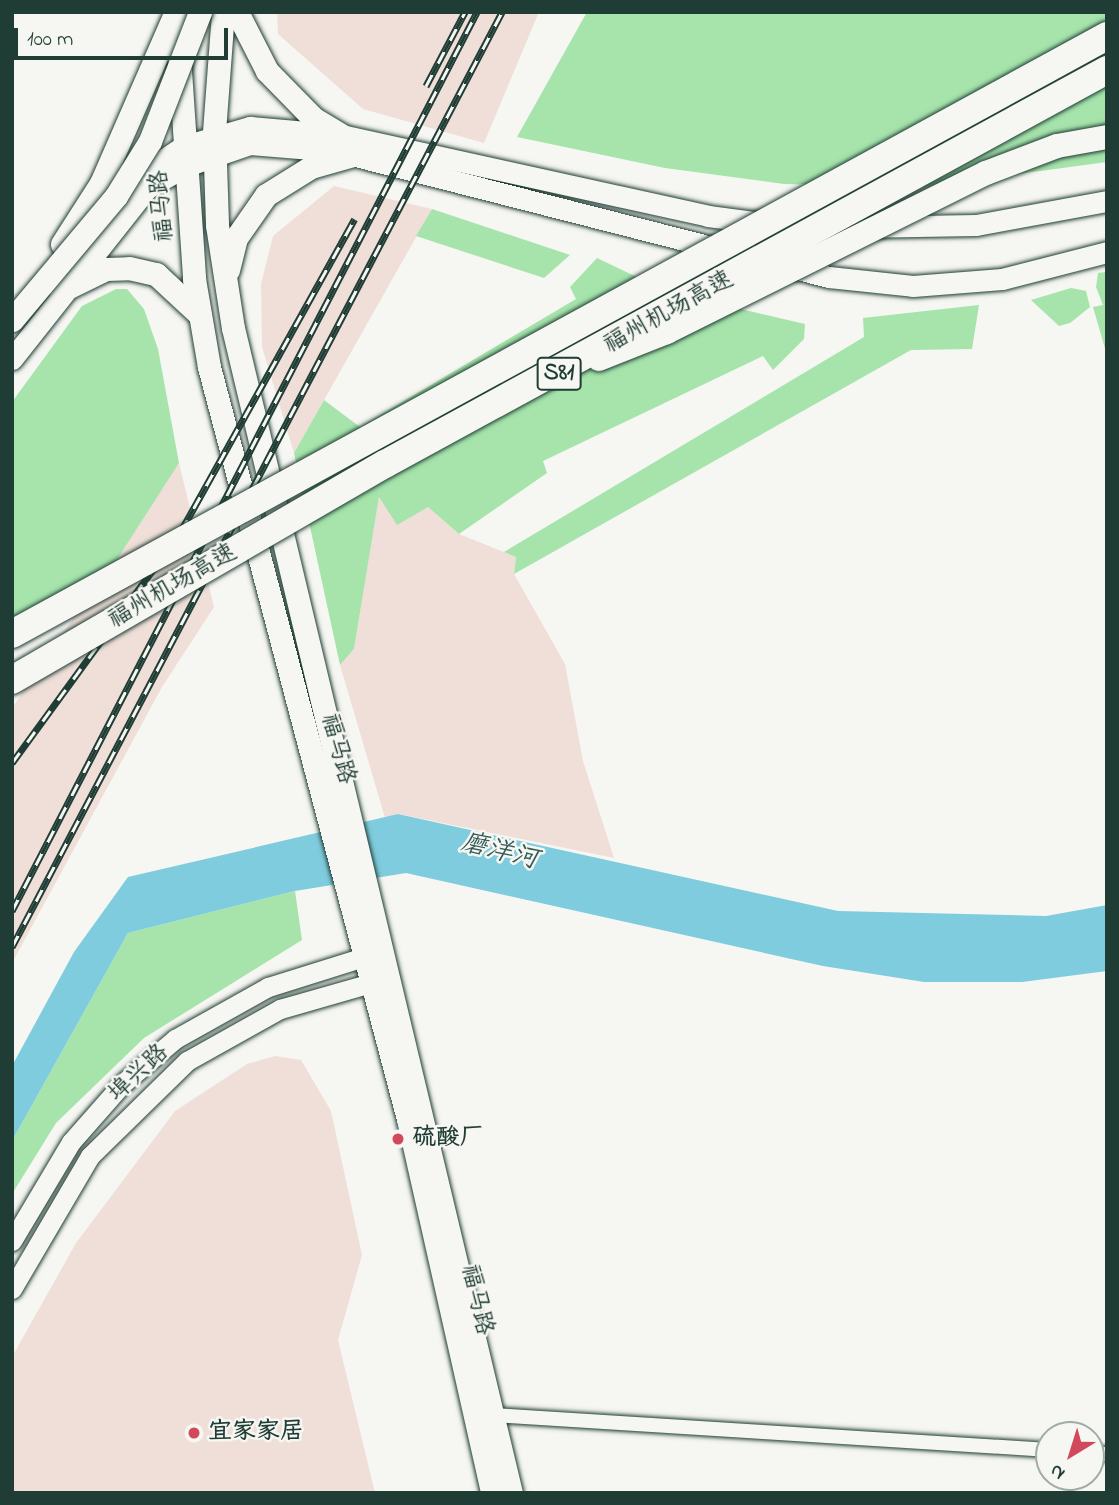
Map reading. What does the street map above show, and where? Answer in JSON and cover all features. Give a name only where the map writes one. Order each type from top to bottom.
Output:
[{"type":"highway","name":"福州机场高速","points":[[12,634],[1107,36]]},
{"type":"highway","name":"福州机场高速","points":[[12,680],[385,464],[550,379],[1107,70]]},
{"type":"highway","points":[[550,379],[667,332],[985,173],[1057,146],[1107,137]]},
{"type":"main road","name":"福马路","points":[[176,12],[185,156],[200,315],[371,983],[492,1493]]},
{"type":"main road","points":[[62,244],[101,183],[176,12]]},
{"type":"main road","points":[[12,320],[116,196],[150,141],[200,12]]},
{"type":"main road","name":"福马路","points":[[223,12],[215,143],[225,283],[371,890],[511,1493]]},
{"type":"main road","points":[[237,12],[267,71],[313,118],[341,135]]},
{"type":"main road","points":[[12,302],[62,244],[135,174],[215,143],[274,127],[341,135],[708,216],[799,228],[976,225],[1107,201]]},
{"type":"main road","points":[[215,143],[258,143],[354,155],[829,278],[914,286],[1002,279],[1107,252]]},
{"type":"main road","points":[[225,283],[236,238],[266,195],[311,167],[354,155]]},
{"type":"main road","points":[[12,359],[61,291],[124,225],[138,197],[185,156]]},
{"type":"main road","points":[[61,291],[106,269],[130,268],[156,274],[200,315]]},
{"type":"street","name":"埠兴路","points":[[12,1241],[71,1142],[122,1084],[175,1038],[268,987],[364,957]]},
{"type":"street","name":"埠兴路","points":[[12,1289],[90,1156],[187,1061],[280,1009],[371,983]]},
{"type":"street","points":[[493,1415],[1035,1449]]},
{"type":"shaded area","points":[[277,12],[539,12],[484,143],[363,109],[278,34]]},
{"type":"shaded area","points":[[334,186],[432,209],[294,453],[262,347],[261,284],[273,236]]},
{"type":"shaded area","points":[[179,463],[214,607],[162,687],[12,963],[12,708]]},
{"type":"shaded area","points":[[379,496],[428,507],[459,534],[516,557],[514,574],[565,664],[583,761],[614,858],[399,814],[385,818],[340,665],[354,649]]},
{"type":"shaded area","points":[[275,1056],[301,1060],[331,1111],[362,1255],[338,1340],[375,1493],[12,1493],[12,1357],[76,1243],[175,1111],[247,1064]]},
{"type":"green space","points":[[587,12],[1107,12],[1107,162],[922,187],[784,184],[665,168],[517,137]]},
{"type":"green space","points":[[432,209],[570,255],[544,278],[416,236]]},
{"type":"green space","points":[[597,258],[668,292],[805,324],[804,339],[773,370],[763,356],[543,461],[547,473],[459,534],[428,507],[397,525],[379,497],[354,649],[340,665],[294,453],[324,400],[360,427],[576,299],[570,287]]},
{"type":"green space","points":[[1107,272],[1106,352],[1093,307],[1103,305],[1096,287],[1098,273]]},
{"type":"green space","points":[[1071,288],[1086,291],[1090,307],[1070,323],[1059,326],[1031,300]]},
{"type":"green space","points":[[116,289],[127,289],[144,309],[158,349],[179,463],[107,575],[12,623],[12,402],[82,306]]},
{"type":"green space","points":[[979,305],[972,349],[911,350],[514,574],[516,557],[504,552],[864,337],[863,318]]},
{"type":"green space","points":[[295,891],[302,940],[144,1038],[56,1123],[12,1194],[12,1141],[128,933]]},
{"type":"water","name":"磨洋河","points":[[398,814],[838,911],[1046,916],[1107,905],[1107,971],[1022,982],[924,982],[823,966],[406,873],[295,891],[128,933],[12,1141],[12,1066],[74,952],[128,877]]},
{"type":"railway","points":[[426,86],[465,12]]},
{"type":"railway","points":[[12,911],[477,12]]},
{"type":"railway","points":[[12,947],[502,12]]},
{"type":"railway","points":[[12,763],[181,531],[355,219]]},
{"type":"place","name":"硫酸厂","points":[[398,1139]]},
{"type":"place","name":"宜家家居","points":[[194,1433]]}]
